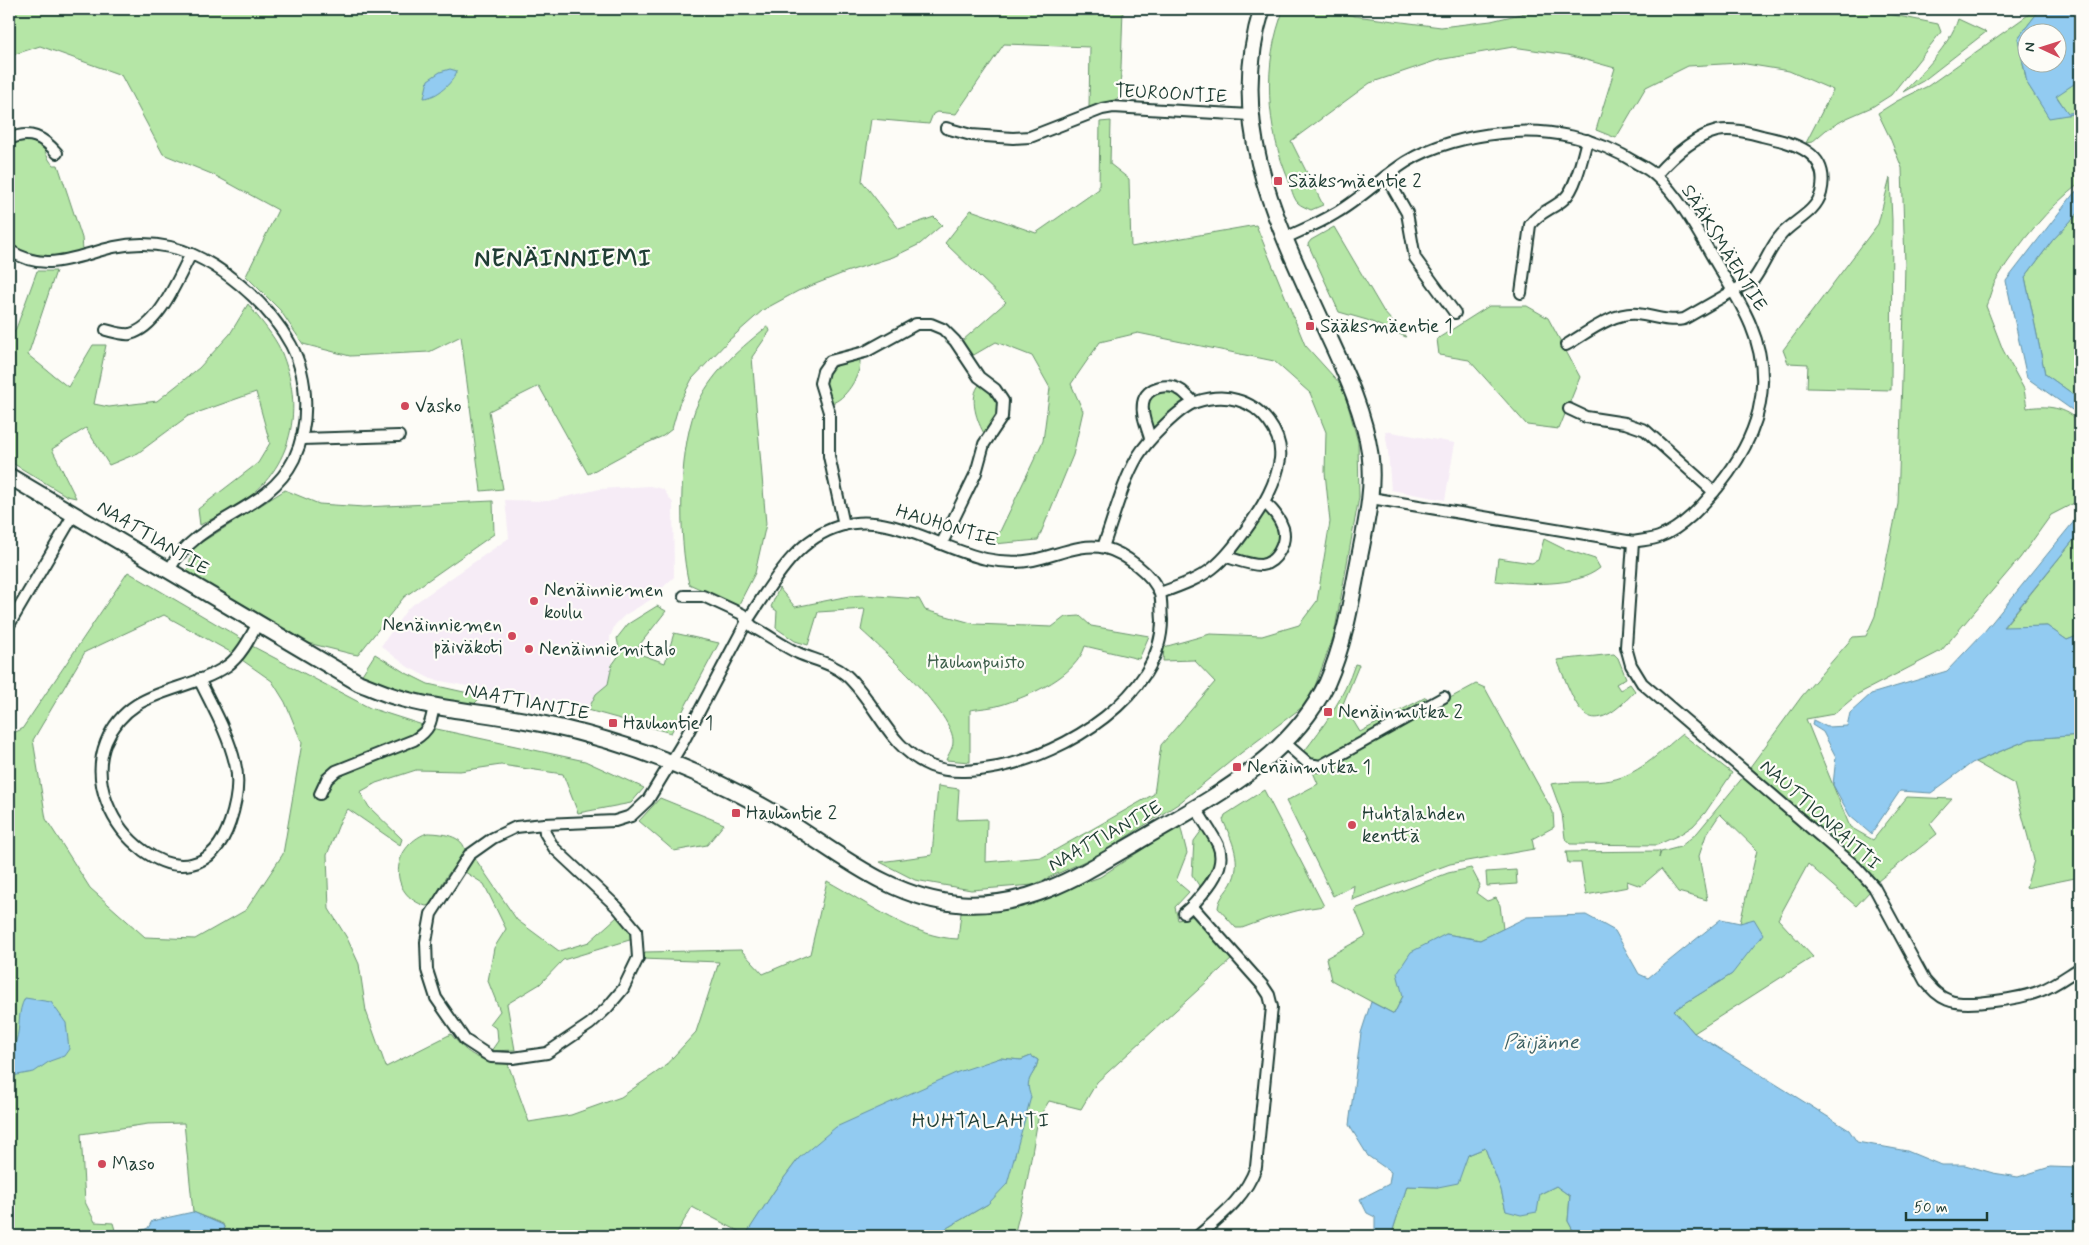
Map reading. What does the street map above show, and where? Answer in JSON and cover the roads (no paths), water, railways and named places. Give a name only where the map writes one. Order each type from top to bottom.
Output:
[{"type":"street","name":"NAATTIANTIE","points":[[9,476],[359,682],[392,696],[559,728],[602,739],[670,762],[764,807],[873,878],[931,900],[960,904],[995,904],[1040,893],[1080,877],[1196,808],[1264,762],[1284,743],[1316,703],[1329,678],[1346,627],[1371,498],[1370,453],[1362,414],[1351,385],[1285,238],[1271,204],[1260,168],[1250,115],[1250,62],[1262,9]]},
{"type":"street","name":"TEUROONTIE","points":[[946,128],[971,136],[1030,137],[1113,106],[1250,115]]},
{"type":"street","points":[[1566,346],[1613,318],[1624,314],[1637,314],[1673,321],[1684,319],[1733,292],[1754,279],[1762,268],[1774,242],[1812,209],[1821,194],[1822,176],[1818,162],[1808,150],[1791,142],[1747,132],[1725,130],[1714,132],[1687,146],[1671,158],[1656,175]]},
{"type":"street","name":"SÄÄKSMÄENTIE","points":[[1285,238],[1336,213],[1408,161],[1438,148],[1465,139],[1502,132],[1562,134],[1587,140],[1625,155],[1656,175],[1685,210],[1751,325],[1761,366],[1762,388],[1758,418],[1745,449],[1714,492],[1685,522],[1659,537],[1633,542],[1371,498]]},
{"type":"street","points":[[9,139],[36,136],[45,140],[57,153]]},
{"type":"street","points":[[1521,293],[1530,225],[1537,216],[1565,198],[1571,189],[1587,140]]},
{"type":"street","points":[[1386,176],[1407,213],[1414,258],[1455,313]]},
{"type":"street","points":[[9,250],[36,262],[58,263],[116,247],[143,244],[170,247],[191,254],[232,278],[272,318],[292,346],[301,371],[305,406],[302,439],[294,460],[281,481],[267,494],[191,541],[175,559],[169,570]]},
{"type":"street","points":[[106,330],[118,334],[129,334],[146,325],[158,312],[191,254]]},
{"type":"street","points":[[844,525],[829,456],[829,412],[820,383],[823,371],[830,361],[866,352],[916,324],[931,324],[943,329],[955,341],[979,377],[995,389],[1003,401],[1002,417],[984,444],[976,473],[942,543]]},
{"type":"street","points":[[1150,438],[1142,414],[1143,402],[1150,391],[1159,386],[1181,390],[1194,402]]},
{"type":"street","points":[[684,596],[703,596],[742,614],[753,627],[798,653],[823,662],[845,674],[866,698],[904,749],[920,761],[934,767],[955,771],[979,770],[1014,764],[1041,755],[1090,729],[1116,706],[1144,674],[1156,653],[1162,633],[1160,593],[1193,581],[1211,571],[1226,557],[1264,503],[1274,482],[1280,458],[1278,439],[1269,422],[1256,409],[1239,400],[1212,398],[1194,402],[1150,438],[1138,455],[1102,547]]},
{"type":"street","points":[[1569,409],[1586,417],[1625,424],[1644,430],[1714,492]]},
{"type":"street","points":[[302,439],[399,436]]},
{"type":"street","points":[[1226,557],[1262,565],[1273,560],[1282,547],[1283,529],[1270,507],[1264,503]]},
{"type":"street","points":[[9,625],[74,514]]},
{"type":"street","name":"HAUHONTIE","points":[[544,824],[545,833],[554,848],[617,907],[636,930],[638,958],[623,989],[607,1008],[590,1024],[547,1053],[513,1058],[491,1057],[465,1040],[436,998],[427,970],[426,942],[431,914],[469,855],[493,838],[516,827],[544,824],[607,822],[631,816],[648,800],[747,621],[790,560],[807,542],[826,531],[844,525],[863,523],[886,525],[985,559],[1011,562],[1031,561],[1079,549],[1102,547],[1124,555],[1143,570],[1160,593]]},
{"type":"street","name":"NAUTTIONRAITTI","points":[[1633,542],[1626,647],[1631,665],[1642,683],[1856,867],[1874,887],[1925,981],[1936,993],[1950,1001],[1980,1002],[2007,999],[2040,991],[2080,968]]},
{"type":"street","points":[[199,679],[229,742],[236,765],[237,789],[234,812],[225,836],[210,856],[197,864],[174,865],[159,861],[138,848],[123,831],[109,809],[100,784],[101,762],[106,743],[116,723],[131,708],[148,697],[199,679],[228,665],[242,650],[258,623]]},
{"type":"street","points":[[1284,743],[1309,764],[1320,766],[1444,697]]},
{"type":"street","points":[[320,794],[326,779],[336,771],[414,740],[426,732],[431,721],[434,705]]},
{"type":"street","points":[[1196,808],[1218,846],[1220,860],[1216,875],[1188,909],[1263,986],[1269,995],[1272,1007],[1259,1154],[1252,1180],[1237,1202],[1198,1236]]},
{"type":"water","points":[[2056,9],[2080,9],[2080,80],[2056,96],[2068,113],[2080,112],[2080,121],[2073,114],[2049,118],[2027,83],[2025,72],[2066,72],[2066,22],[2030,22],[2038,12]]},
{"type":"water","points":[[450,69],[457,71],[448,85],[434,95],[424,98],[428,80],[440,72]]},
{"type":"water","points":[[2080,191],[2080,211],[2052,241],[2025,277],[2045,374],[2080,399],[2080,414],[2027,378],[2006,281],[2075,192]]},
{"type":"water","points":[[2080,514],[2080,532],[2003,627],[2047,626],[2067,640],[2080,635],[2080,735],[2030,739],[1972,763],[1931,793],[1900,791],[1871,834],[1850,816],[1833,785],[1836,757],[1823,732],[1812,725],[1813,720],[1827,727],[1847,726],[1850,713],[1871,694],[1947,671],[1984,632]]},
{"type":"water","name":"Päijänne","points":[[1586,915],[1615,931],[1639,974],[1648,978],[1721,919],[1740,923],[1754,919],[1763,934],[1732,974],[1674,1010],[1694,1033],[1849,1130],[1857,1142],[1907,1151],[1941,1165],[1965,1165],[1993,1173],[2018,1177],[2050,1167],[2080,1167],[2080,1236],[1576,1236],[1568,1221],[1570,1196],[1556,1186],[1540,1194],[1537,1212],[1521,1215],[1506,1211],[1501,1190],[1485,1148],[1468,1155],[1458,1183],[1438,1187],[1407,1186],[1391,1236],[1375,1236],[1375,1217],[1367,1213],[1360,1199],[1389,1184],[1391,1172],[1368,1156],[1349,1125],[1361,1033],[1371,1002],[1394,1014],[1403,996],[1397,973],[1411,952],[1446,934],[1480,940],[1527,917]]},
{"type":"water","points":[[25,998],[51,1002],[66,1023],[69,1049],[64,1056],[50,1061],[34,1072],[9,1076],[10,1062]]},
{"type":"water","points":[[1031,1056],[1038,1060],[1037,1066],[1029,1081],[1031,1097],[1007,1184],[988,1204],[933,1236],[745,1236],[775,1190],[799,1158],[836,1127],[958,1072],[1000,1058],[1021,1060]]},
{"type":"water","points":[[193,1212],[223,1225],[227,1236],[128,1236],[148,1228],[152,1221]]},
{"type":"place","name":"Sääksmäentie 2","points":[[1278,181]]},
{"type":"place","name":"Sääksmäentie 1","points":[[1310,326]]},
{"type":"place","name":"Vasko","points":[[405,406]]},
{"type":"place","name":"Nenäinniemen koulu","points":[[534,601]]},
{"type":"place","name":"Nenäinniemen päiväkoti","points":[[512,636]]},
{"type":"place","name":"Nenäinniemitalo","points":[[529,649]]},
{"type":"place","name":"Nenäinmutka 2","points":[[1328,712]]},
{"type":"place","name":"Hauhontie 1","points":[[613,723]]},
{"type":"place","name":"Nenäinmutka 1","points":[[1237,767]]},
{"type":"place","name":"Hauhontie 2","points":[[736,813]]},
{"type":"place","name":"Huhtalahden kenttä","points":[[1352,825]]},
{"type":"place","name":"Maso","points":[[102,1164]]},
{"type":"district","name":"NENÄINNIEMI","points":[[563,259]]},
{"type":"district","name":"HUHTALAHTI","points":[[981,1121]]},
{"type":"park label","name":"Hauhonpuisto","points":[[976,662]]}]
